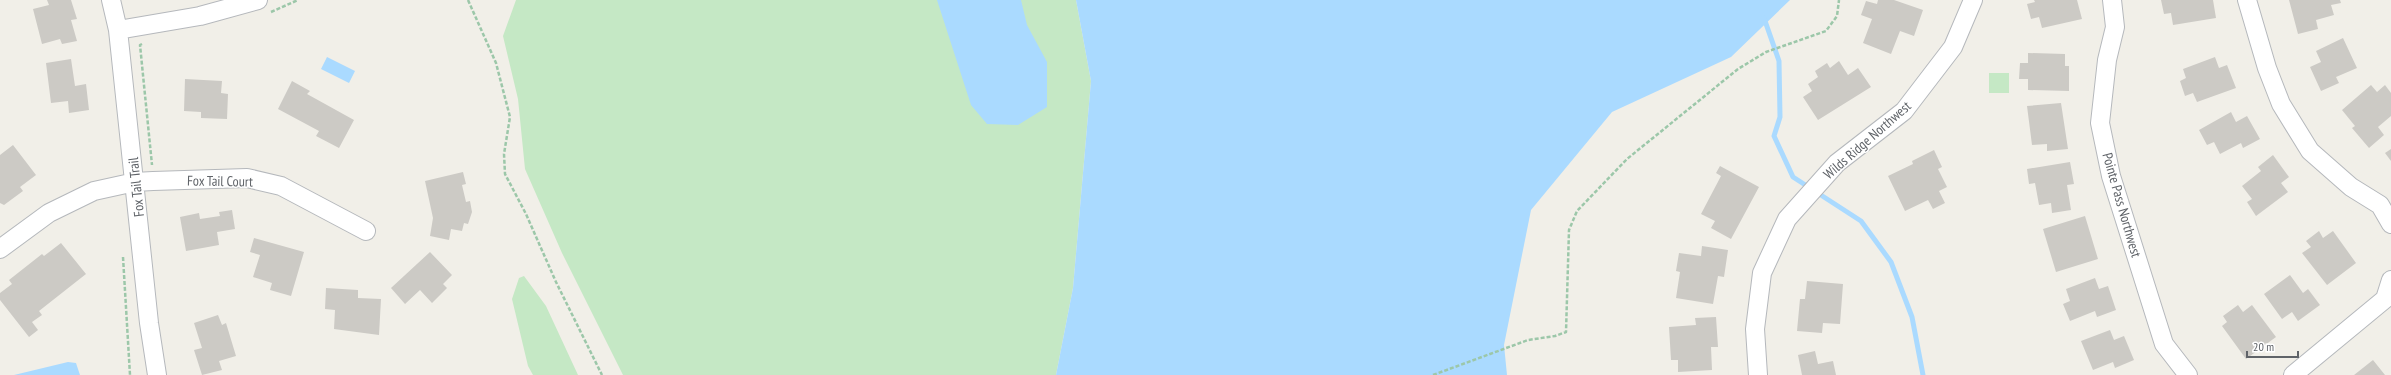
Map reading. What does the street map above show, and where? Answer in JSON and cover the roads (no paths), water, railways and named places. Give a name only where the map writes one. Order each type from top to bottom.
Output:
[{"type":"street","name":"Fox Tail Trail","points":[[111,0],[118,30],[149,323],[157,375]]},
{"type":"street","name":"Wilds Ridge Northwest","points":[[1758,375],[1755,329],[1762,273],[1787,219],[1837,163],[1904,111],[1953,47],[1973,0]]},
{"type":"street","name":"Pointe Pass Northwest","points":[[2112,0],[2115,28],[2107,60],[2100,123],[2111,176],[2164,344],[2188,375]]},
{"type":"street","points":[[2247,0],[2267,68],[2281,104],[2310,151],[2351,187],[2380,205],[2391,224]]},
{"type":"street","points":[[118,30],[261,7]]},
{"type":"street","name":"Fox Tail Court","points":[[0,249],[49,213],[94,191],[135,182],[153,181],[247,178],[281,186],[366,231]]},
{"type":"street","points":[[2293,375],[2385,298],[2391,280]]},
{"type":"water","points":[[937,0],[1021,0],[1027,25],[1047,62],[1047,107],[1018,125],[987,124],[971,105]]},
{"type":"water","points":[[1076,0],[1790,0],[1731,57],[1612,112],[1531,210],[1504,345],[1507,375],[1056,375],[1073,288],[1091,81]]},
{"type":"water","points":[[327,57],[355,71],[349,83],[321,69]]},
{"type":"water","points":[[68,362],[76,363],[80,375],[14,375]]},
{"type":"waterway","points":[[1764,18],[1779,61],[1780,117],[1774,136],[1793,177],[1861,221],[1891,262],[1912,317],[1923,375]]}]
